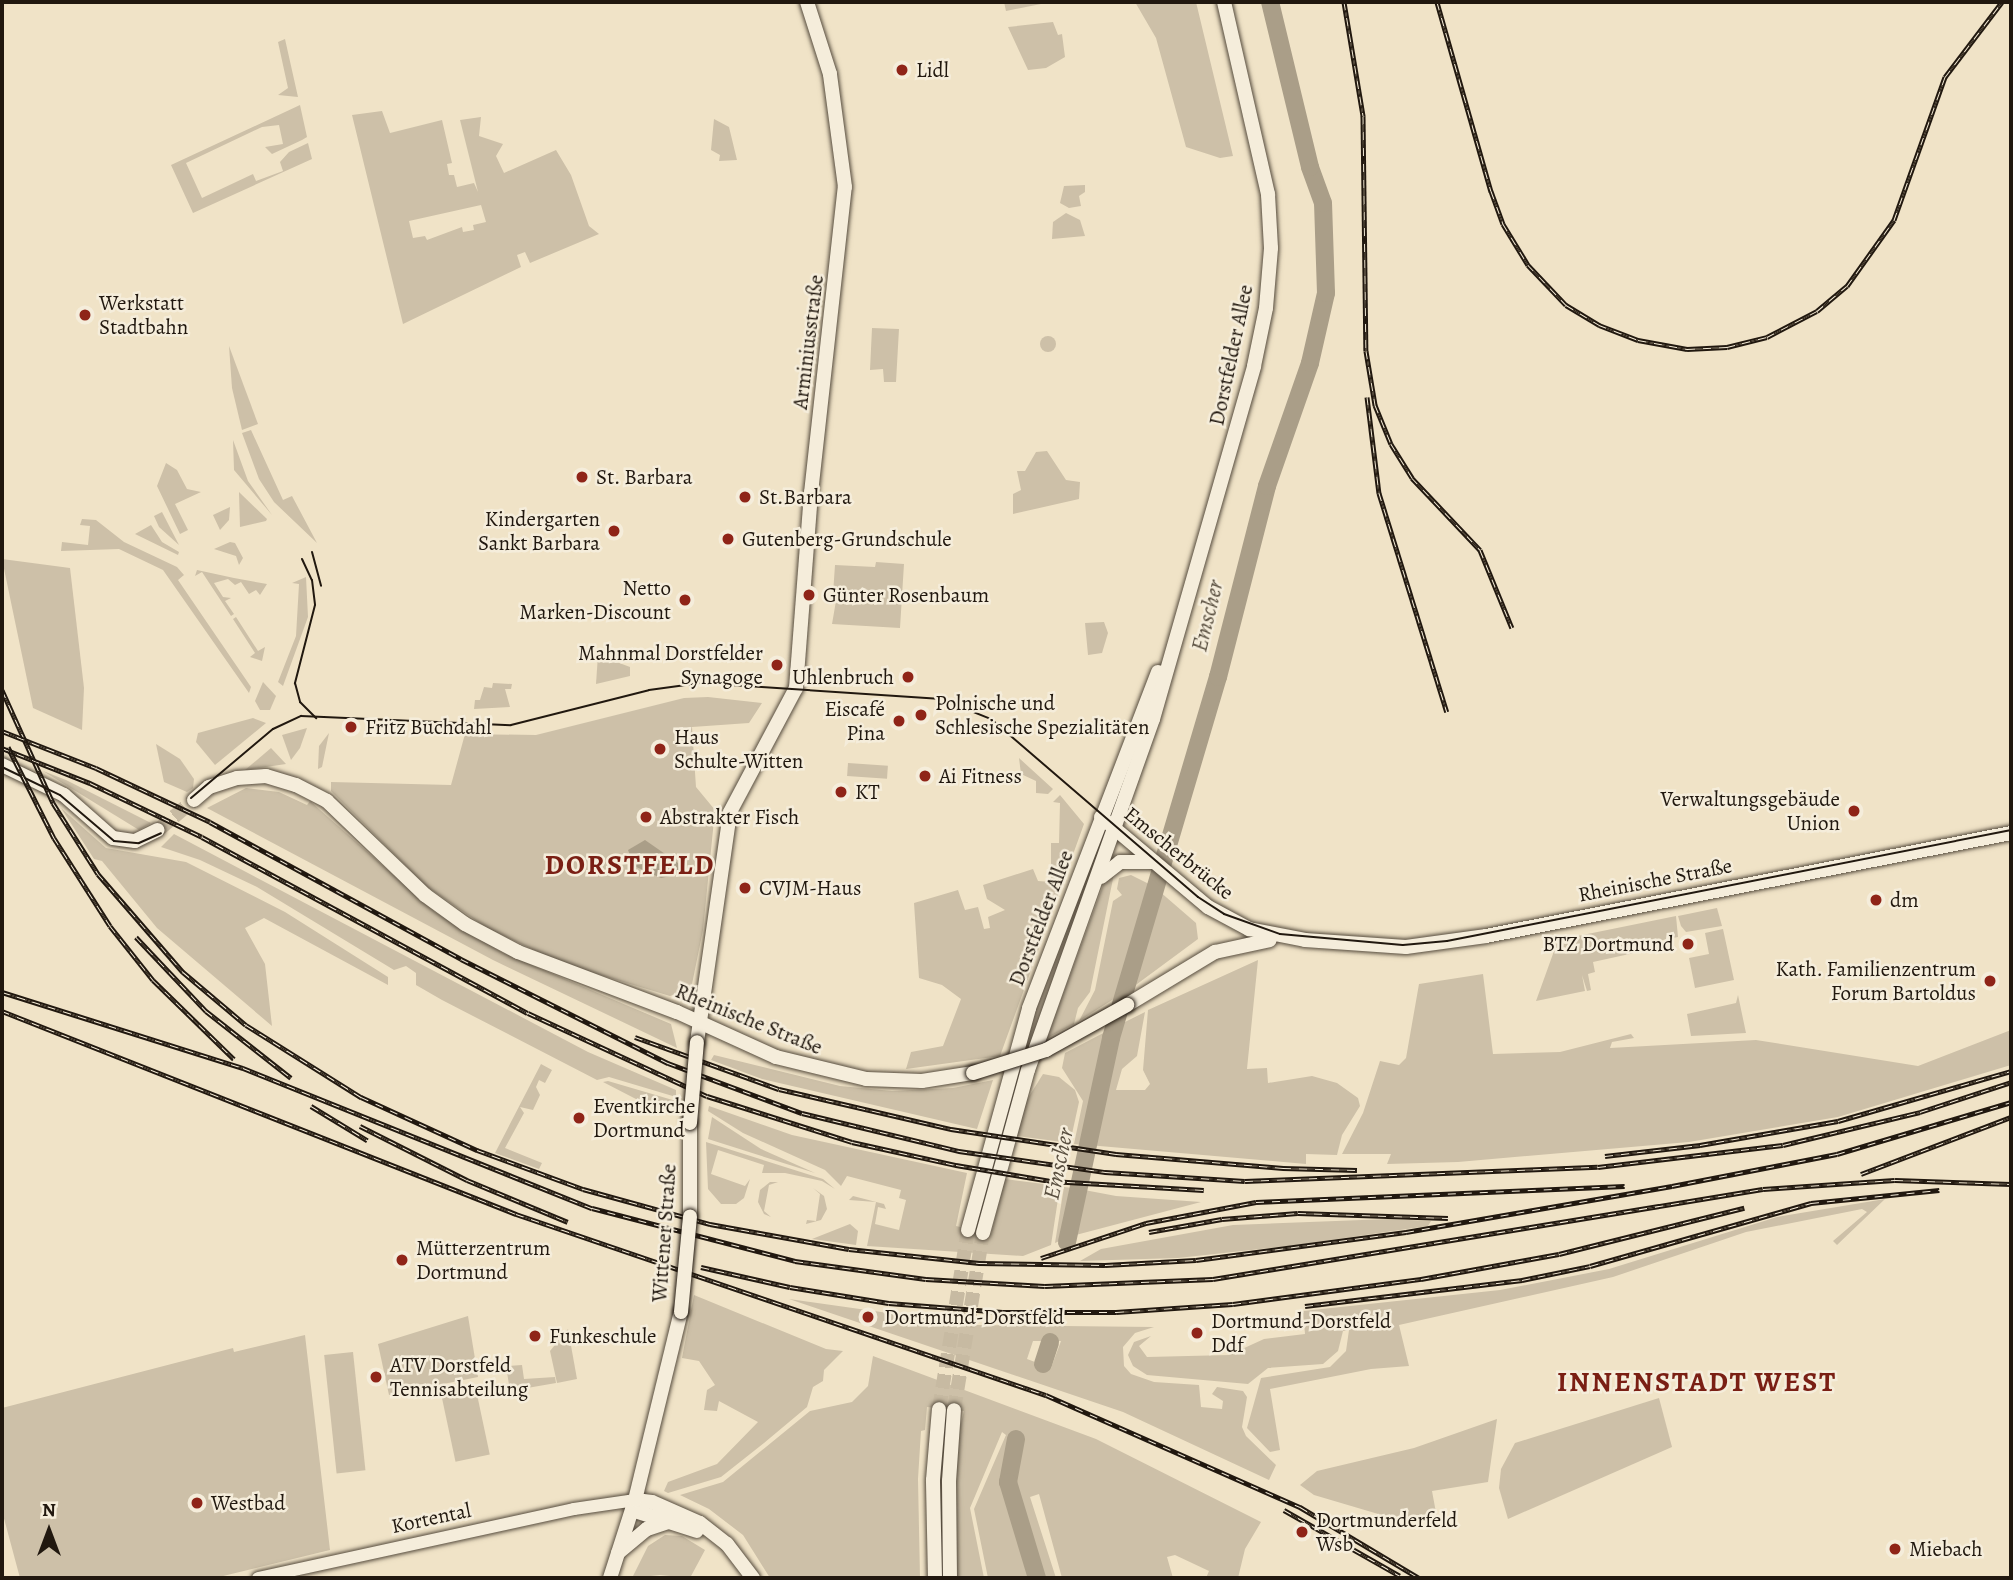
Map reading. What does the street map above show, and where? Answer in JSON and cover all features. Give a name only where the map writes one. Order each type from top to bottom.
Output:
[{"type":"main road","name":"Arminiusstraße","points":[[796,691],[811,493],[845,187],[830,74],[807,2]]},
{"type":"main road","name":"Dorstfelder Allee","points":[[983,1233],[1028,1070],[1117,831],[1254,366],[1266,308],[1271,248],[1259,144],[1224,2]]},
{"type":"main road","name":"Dorstfelder Allee","points":[[968,1230],[1029,1009],[1101,817],[1177,629]]},
{"type":"main road","name":"Wittener Straße","points":[[610,1578],[633,1505],[681,1312],[690,1216],[690,1123],[697,1042],[730,812],[796,691]]},
{"type":"main road","points":[[2,765],[64,795],[113,838],[135,841],[158,830]]},
{"type":"main road","name":"Rheinische Straße","points":[[194,800],[209,787],[237,778],[266,776],[296,785],[327,801],[425,895],[465,924],[518,952],[776,1057],[849,1077],[922,1081],[973,1073],[1046,1050],[1228,947],[1253,941],[1306,940],[1436,946],[2011,833]]},
{"type":"main road","name":"Emscherbrücke","points":[[1101,817],[1187,891],[1231,921]]},
{"type":"main road","points":[[1099,878],[1125,861],[1154,862]]},
{"type":"main road","name":"Rheinische Straße","points":[[1231,921],[1267,934],[1306,940]]},
{"type":"main road","points":[[1228,947],[1234,935],[1231,921]]},
{"type":"main road","points":[[935,1578],[933,1480],[947,1410],[950,1578]]},
{"type":"main road","name":"Kortental","points":[[633,1505],[652,1502],[699,1523],[727,1544],[753,1578]]},
{"type":"main road","name":"Kortental","points":[[633,1505],[709,1539],[745,1578]]},
{"type":"main road","points":[[618,1554],[647,1529],[673,1521]]},
{"type":"street","name":"Kortental","points":[[258,1578],[613,1502],[633,1505]]},
{"type":"shaded area","points":[[1004,2],[1051,2],[1006,11]]},
{"type":"shaded area","points":[[1135,2],[1196,2],[1233,156],[1220,158],[1186,147],[1156,38]]},
{"type":"shaded area","points":[[1053,22],[1058,35],[1062,34],[1065,57],[1046,68],[1028,70],[1008,27]]},
{"type":"shaded area","points":[[285,39],[298,97],[278,95],[288,88],[278,42]]},
{"type":"shaded area","points":[[300,105],[307,137],[302,140],[272,154],[265,147],[283,144],[279,125],[262,127],[186,163],[202,198],[253,174],[256,181],[283,171],[280,162],[289,152],[308,143],[312,159],[193,213],[171,165]]},
{"type":"shaded area","points":[[382,111],[390,133],[442,120],[452,163],[447,164],[449,175],[454,175],[457,187],[474,183],[478,192],[460,120],[481,117],[479,136],[503,144],[496,156],[504,173],[556,150],[571,175],[589,226],[599,234],[530,263],[525,252],[517,255],[521,267],[403,324],[352,115]],"holes":[[[481,205],[486,222],[473,225],[474,230],[463,232],[462,227],[427,240],[425,236],[413,238],[409,221]]]},
{"type":"shaded area","points":[[714,119],[729,127],[737,160],[719,161],[720,155],[711,150]]},
{"type":"shaded area","points":[[1085,185],[1085,192],[1079,196],[1081,206],[1069,208],[1060,203],[1064,186]]},
{"type":"shaded area","points":[[1066,213],[1080,220],[1085,236],[1052,239],[1053,222]]},
{"type":"shaded area","points":[[872,328],[899,329],[896,382],[884,382],[883,369],[870,370]]},
{"type":"shaded area","points":[[1048,336],[1054,338],[1054,350],[1048,352],[1042,350],[1040,344],[1042,338]]},
{"type":"shaded area","points":[[229,346],[258,424],[242,430],[232,388]]},
{"type":"shaded area","points":[[251,430],[283,500],[292,496],[317,543],[274,502],[259,479],[242,433]]},
{"type":"shaded area","points":[[233,440],[248,481],[272,515],[234,470]]},
{"type":"shaded area","points":[[1047,451],[1066,480],[1080,482],[1079,499],[1013,514],[1013,494],[1021,490],[1017,471],[1025,471],[1036,452]]},
{"type":"shaded area","points":[[166,463],[177,470],[187,489],[201,492],[175,504],[188,530],[180,534],[157,486]]},
{"type":"shaded area","points":[[239,492],[267,519],[266,521],[240,527]]},
{"type":"shaded area","points":[[230,507],[229,520],[220,530],[213,515]]},
{"type":"shaded area","points":[[162,512],[179,545],[159,527],[154,516]]},
{"type":"shaded area","points":[[82,519],[96,520],[124,542],[177,567],[184,575],[178,580],[251,687],[249,693],[163,570],[119,549],[61,551],[62,542],[88,545],[90,526],[80,525]]},
{"type":"shaded area","points":[[151,525],[162,542],[179,552],[178,555],[135,534]]},
{"type":"shaded area","points":[[230,542],[235,543],[243,558],[239,565],[236,556],[214,549]]},
{"type":"shaded area","points":[[2,559],[70,568],[84,688],[82,730],[33,708]]},
{"type":"shaded area","points":[[876,562],[904,564],[900,628],[832,624],[837,595],[833,594],[835,565],[875,567]]},
{"type":"shaded area","points":[[197,570],[267,584],[260,595],[256,590],[249,594],[241,582],[235,585],[228,579],[214,583],[223,597],[231,598],[225,601],[234,614],[231,616],[202,572],[195,576]]},
{"type":"shaded area","points":[[306,577],[308,617],[283,686],[278,682],[296,636],[299,584],[292,583]]},
{"type":"shaded area","points":[[236,617],[258,651],[265,647],[262,661],[250,657],[255,653],[233,619]]},
{"type":"shaded area","points":[[1104,622],[1108,633],[1102,653],[1088,655],[1085,623]]},
{"type":"shaded area","points":[[598,655],[630,667],[630,676],[596,684]]},
{"type":"shaded area","points":[[263,682],[276,696],[270,710],[260,710],[255,701]]},
{"type":"shaded area","points":[[493,683],[512,684],[511,689],[505,689],[510,707],[474,709],[475,700],[480,700],[484,687],[492,688]]},
{"type":"shaded area","points":[[708,697],[762,703],[749,723],[692,727],[696,787],[715,810],[703,930],[691,989],[670,996],[564,964],[487,928],[426,886],[331,791],[331,782],[451,785],[465,734],[536,735],[684,698]]},
{"type":"shaded area","points":[[253,718],[266,723],[215,765],[196,742],[198,733]]},
{"type":"shaded area","points":[[307,728],[300,748],[291,760],[282,735]]},
{"type":"shaded area","points":[[329,733],[322,767],[318,769],[319,746]]},
{"type":"shaded area","points":[[156,744],[180,759],[194,779],[193,788],[187,792],[164,782]]},
{"type":"shaded area","points":[[271,748],[286,764],[245,770]]},
{"type":"shaded area","points":[[1019,758],[1053,789],[1048,794],[1036,793],[1036,781],[1021,774]]},
{"type":"shaded area","points":[[848,763],[888,766],[887,779],[847,776]]},
{"type":"shaded area","points":[[43,771],[66,780],[151,823],[139,830]]},
{"type":"shaded area","points":[[246,788],[279,792],[307,805],[310,801],[435,912],[503,953],[671,1024],[677,1048],[493,960],[207,808]]},
{"type":"shaded area","points":[[1060,795],[1084,824],[1000,1056],[906,1069],[911,1052],[943,1046],[961,999],[942,985],[919,978],[914,903],[958,890],[965,910],[978,907],[984,929],[990,928],[988,917],[1005,910],[987,899],[983,885],[1033,869],[1038,881],[1051,882],[1051,843],[1059,843],[1060,803],[1053,802]]},
{"type":"shaded area","points":[[61,808],[106,848],[186,862],[285,912],[388,977],[388,985],[264,918],[245,928],[265,964],[272,1026],[157,928],[102,861],[94,859]]},
{"type":"shaded area","points":[[174,834],[588,1052],[676,1090],[676,1097],[609,1077],[597,1080],[442,1000],[416,985],[416,973],[406,966],[394,970],[257,887],[200,860],[161,847]]},
{"type":"shaded area","points":[[645,840],[678,863],[680,874],[661,878],[634,866],[628,850]]},
{"type":"shaded area","points":[[1095,849],[1103,852],[1027,1051],[1019,1048]]},
{"type":"shaded area","points":[[1114,874],[1090,992],[1078,1008],[1074,1024],[1047,1038],[1105,880]]},
{"type":"shaded area","points":[[1131,875],[1153,886],[1120,995],[1079,1021],[1095,990],[1113,901],[1122,895],[1117,889],[1119,878]]},
{"type":"shaded area","points":[[1159,891],[1196,923],[1198,939],[1129,990]]},
{"type":"shaded area","points":[[1717,908],[1722,926],[1686,932],[1681,926],[1678,916]]},
{"type":"shaded area","points":[[1676,916],[1678,937],[1633,946],[1634,953],[1593,962],[1595,972],[1588,974],[1591,990],[1587,991],[1582,975],[1585,991],[1536,1001],[1558,940]]},
{"type":"shaded area","points":[[1723,929],[1734,980],[1695,988],[1689,958],[1709,954],[1705,933]]},
{"type":"shaded area","points":[[1258,960],[1247,1069],[1267,1068],[1268,1083],[1312,1076],[1337,1083],[1358,1098],[1360,1106],[1342,1135],[1337,1155],[1306,1154],[1306,1164],[1088,1145],[1117,1026],[1145,1012],[1137,1056],[1122,1069],[1116,1090],[1145,1090],[1150,1084],[1143,1070],[1148,1010]]},
{"type":"shaded area","points":[[1483,974],[1493,1054],[1560,1052],[1631,1034],[1634,1038],[1612,1042],[1610,1048],[1756,1040],[1918,1066],[2011,1030],[2011,1065],[1838,1117],[1689,1142],[1458,1162],[1387,1164],[1391,1154],[1342,1154],[1363,1113],[1380,1061],[1399,1065],[1406,1058],[1419,984]]},
{"type":"shaded area","points":[[1738,995],[1746,1033],[1691,1036],[1687,1014],[1736,1003]]},
{"type":"shaded area","points":[[1109,1030],[1083,1145],[1074,1144],[1083,1101],[1062,1068],[1065,1053]]},
{"type":"shaded area","points":[[714,1055],[840,1086],[892,1091],[953,1088],[993,1080],[977,1129],[762,1079],[711,1060]]},
{"type":"shaded area","points":[[541,1064],[552,1070],[545,1083],[539,1080],[536,1087],[540,1095],[533,1110],[520,1107],[524,1113],[505,1148],[542,1163],[539,1169],[495,1153]]},
{"type":"shaded area","points":[[1043,1074],[1059,1077],[1075,1090],[1079,1102],[1070,1143],[1017,1136],[1025,1103]]},
{"type":"shaded area","points":[[608,1081],[676,1101],[676,1113],[665,1114],[603,1082]]},
{"type":"shaded area","points":[[709,1106],[792,1135],[967,1173],[956,1226],[973,1230],[986,1176],[991,1177],[979,1232],[991,1234],[1005,1179],[1060,1186],[1051,1245],[1023,1256],[867,1246],[876,1202],[849,1200],[853,1196],[884,1204],[886,1209],[878,1207],[875,1224],[899,1230],[906,1200],[899,1198],[901,1190],[847,1176],[841,1186],[825,1170],[743,1133],[708,1111]]},
{"type":"shaded area","points":[[712,1117],[761,1149],[815,1173],[708,1139]]},
{"type":"shaded area","points":[[706,1142],[823,1179],[835,1189],[822,1181],[785,1173],[762,1173],[764,1165],[718,1150],[711,1174],[745,1186],[750,1179],[744,1198],[736,1204],[721,1204],[708,1189]]},
{"type":"shaded area","points":[[770,1182],[778,1182],[769,1185],[764,1211],[771,1217],[764,1214],[758,1202],[760,1190]]},
{"type":"shaded area","points":[[1064,1187],[1073,1188],[1064,1239],[1055,1243]]},
{"type":"shaded area","points":[[813,1188],[824,1196],[827,1209],[821,1220],[806,1224],[807,1220],[816,1221],[820,1194]]},
{"type":"shaded area","points":[[1079,1189],[1116,1196],[1201,1202],[1072,1236]]},
{"type":"shaded area","points":[[1885,1199],[1837,1245],[1833,1241],[1867,1212],[1862,1209],[1746,1232],[1613,1277],[1399,1325],[1409,1366],[1371,1369],[1270,1389],[1280,1450],[1270,1452],[1247,1428],[1261,1378],[1330,1367],[1346,1351],[1349,1330],[1343,1331],[1338,1351],[1323,1364],[1268,1368],[1248,1384],[1147,1375],[1133,1366],[1128,1355],[1134,1342],[1151,1336],[1139,1346],[1147,1357],[1229,1355],[1264,1339],[1305,1334],[1303,1311],[1500,1290],[1609,1269],[1777,1217]]},
{"type":"shaded area","points":[[1388,1219],[1431,1221],[1428,1226],[1289,1246],[1178,1258],[1080,1261],[1101,1249],[1233,1225]]},
{"type":"shaded area","points":[[850,1224],[858,1231],[856,1245],[812,1239]]},
{"type":"shaded area","points":[[694,1295],[826,1349],[843,1351],[824,1370],[823,1381],[813,1387],[807,1407],[764,1443],[721,1477],[668,1493],[664,1491],[668,1482],[717,1464],[758,1422],[719,1401],[717,1411],[704,1410],[707,1390],[715,1385],[699,1361],[682,1358]]},
{"type":"shaded area","points":[[789,1299],[973,1325],[1154,1327],[1135,1333],[1123,1347],[1124,1366],[1131,1374],[1154,1382],[1199,1385],[1201,1407],[1222,1409],[1223,1401],[1212,1394],[1217,1387],[1243,1391],[1247,1397],[1242,1427],[1246,1436],[1276,1465],[1269,1480],[1123,1412]],"holes":[[[1033,1341],[1061,1341],[1051,1368],[1027,1359]]]},
{"type":"shaded area","points":[[468,1316],[478,1377],[389,1395],[378,1344]]},
{"type":"shaded area","points":[[568,1329],[577,1379],[557,1383],[550,1351]]},
{"type":"shaded area","points":[[305,1335],[330,1550],[215,1578],[20,1578],[2,1511],[2,1408],[233,1348],[234,1352]]},
{"type":"shaded area","points":[[353,1352],[365,1470],[337,1473],[324,1355]]},
{"type":"shaded area","points":[[873,1356],[1096,1439],[1261,1522],[1245,1549],[1238,1578],[1206,1578],[1209,1571],[1175,1555],[1167,1557],[1173,1578],[1062,1578],[1039,1494],[1030,1497],[1056,1578],[988,1578],[974,1509],[1006,1435],[1002,1432],[970,1508],[984,1578],[956,1578],[957,1439],[964,1411],[927,1407],[925,1430],[921,1431],[918,1479],[920,1578],[770,1578],[743,1535],[709,1509],[680,1495],[723,1482],[810,1411],[852,1402],[868,1386]]},
{"type":"shaded area","points":[[522,1365],[524,1379],[555,1377],[556,1383],[510,1391],[506,1366]]},
{"type":"shaded area","points":[[475,1385],[490,1454],[456,1462],[441,1392]]},
{"type":"shaded area","points":[[1659,1398],[1672,1447],[1508,1519],[1499,1488],[1501,1469],[1515,1443]]},
{"type":"shaded area","points":[[1497,1419],[1488,1482],[1432,1491],[1437,1518],[1385,1516],[1314,1495],[1300,1485],[1317,1471],[1414,1448]]},
{"type":"shaded area","points":[[665,1535],[682,1536],[705,1550],[690,1578],[660,1575],[632,1578],[648,1546]]},
{"type":"waterway","name":"Emscher","points":[[1067,1242],[1111,1038],[1218,677],[1267,486],[1310,363],[1326,293],[1323,203],[1310,167],[1270,2]]},
{"type":"waterway","name":"Emscher","points":[[1043,1364],[1050,1342]]},
{"type":"waterway","name":"Emscher","points":[[1016,1439],[1008,1482],[1037,1578]]},
{"type":"tunnel","points":[[158,830],[194,800]]},
{"type":"tunnel","points":[[939,1409],[968,1230]]},
{"type":"tunnel","points":[[954,1410],[983,1233]]},
{"type":"tram line","points":[[312,552],[321,586]]},
{"type":"tram line","points":[[302,559],[312,580],[315,605],[295,683],[300,702],[316,718]]},
{"type":"tram line","points":[[191,798],[273,729],[301,716],[511,725],[649,690],[701,683],[941,699],[991,719],[1198,897],[1224,914],[1280,934],[1403,945],[1447,941],[2011,830]]},
{"type":"tram line","points":[[2,767],[60,795],[114,841],[139,843],[161,833]]},
{"type":"railway","points":[[1344,2],[1363,116],[1366,351],[1375,405],[1391,444],[1412,478],[1480,550],[1512,628]]},
{"type":"railway","points":[[1437,2],[1491,191],[1503,224],[1528,265],[1566,305],[1599,325],[1638,340],[1687,349],[1727,347],[1767,337],[1817,311],[1847,286],[1894,220],[1945,77],[2002,2]]},
{"type":"railway","points":[[1367,397],[1379,493],[1447,712]]},
{"type":"railway","points":[[2,690],[53,803],[98,874],[183,972],[246,1025],[361,1097],[477,1150],[583,1189],[710,1224],[849,1249],[979,1263],[1105,1265],[1196,1260],[1406,1232],[1672,1186],[1837,1154],[2011,1102]]},
{"type":"railway","points":[[2,731],[96,768],[210,822],[461,959],[668,1063],[802,1113],[959,1151],[1105,1172],[1245,1181],[1598,1167],[1783,1145],[1920,1112],[2011,1082]]},
{"type":"railway","points":[[8,747],[54,838],[110,926],[153,980],[234,1059]]},
{"type":"railway","points":[[2,748],[90,783],[202,837],[528,1013],[707,1096],[852,1142],[956,1165],[1051,1181],[1204,1190]]},
{"type":"railway","points":[[136,937],[206,1011],[291,1078]]},
{"type":"railway","points":[[2,992],[243,1068],[592,1208],[795,1261],[926,1279],[1045,1286],[1213,1279],[1763,1189],[1895,1180],[2011,1184]]},
{"type":"railway","points":[[2,1011],[516,1214],[1046,1395],[1300,1507],[1419,1578]]},
{"type":"railway","points":[[635,1037],[779,1089],[951,1129],[1116,1154],[1283,1168],[1357,1170]]},
{"type":"railway","points":[[1605,1156],[1700,1145],[1838,1121],[2011,1071]]},
{"type":"railway","points":[[311,1106],[367,1140]]},
{"type":"railway","points":[[1861,1174],[2011,1117]]},
{"type":"railway","points":[[360,1126],[467,1180],[568,1222]]},
{"type":"railway","points":[[1041,1258],[1146,1223],[1256,1202],[1625,1186]]},
{"type":"railway","points":[[1305,1306],[1522,1280],[1590,1266],[1811,1203],[1939,1190]]},
{"type":"railway","points":[[701,1267],[790,1287],[889,1303],[1003,1312],[1116,1312],[1233,1304],[1421,1279],[1559,1254],[1744,1208]]},
{"type":"railway","points":[[1149,1232],[1222,1219],[1298,1213],[1448,1218]]},
{"type":"railway","points":[[1284,1510],[1400,1576]]},
{"type":"place","name":"Lidl","points":[[902,70]]},
{"type":"place","name":"Werkstatt Stadtbahn","points":[[85,315]]},
{"type":"place","name":"St. Barbara","points":[[582,477]]},
{"type":"place","name":"St.Barbara","points":[[745,497]]},
{"type":"place","name":"Kindergarten Sankt Barbara","points":[[614,531]]},
{"type":"place","name":"Gutenberg-Grundschule","points":[[728,539]]},
{"type":"place","name":"Günter Rosenbaum","points":[[809,595]]},
{"type":"place","name":"Netto Marken-Discount","points":[[685,600]]},
{"type":"place","name":"Mahnmal Dorstfelder Synagoge","points":[[777,665]]},
{"type":"place","name":"Uhlenbruch","points":[[908,677]]},
{"type":"place","name":"Polnische und Schlesische Spezialitäten","points":[[921,715]]},
{"type":"place","name":"Eiscafé Pina","points":[[899,721]]},
{"type":"place","name":"Fritz Buchdahl","points":[[351,727]]},
{"type":"place","name":"Haus Schulte-Witten","points":[[660,749]]},
{"type":"place","name":"Ai Fitness","points":[[925,776]]},
{"type":"place","name":"KT","points":[[841,792]]},
{"type":"place","name":"Verwaltungsgebäude Union","points":[[1854,811]]},
{"type":"place","name":"Abstrakter Fisch","points":[[646,817]]},
{"type":"place","name":"CVJM-Haus","points":[[745,888]]},
{"type":"place","name":"dm","points":[[1876,900]]},
{"type":"place","name":"BTZ Dortmund","points":[[1688,944]]},
{"type":"place","name":"Kath. Familienzentrum Forum Bartoldus","points":[[1990,981]]},
{"type":"place","name":"Eventkirche Dortmund","points":[[579,1118]]},
{"type":"place","name":"Mütterzentrum Dortmund","points":[[402,1260]]},
{"type":"place","name":"Dortmund-Dorstfeld","points":[[868,1317]]},
{"type":"place","name":"Dortmund-Dorstfeld Ddf","points":[[1197,1333]]},
{"type":"place","name":"Funkeschule","points":[[535,1336]]},
{"type":"place","name":"ATV Dorstfeld Tennisabteilung","points":[[376,1377]]},
{"type":"place","name":"Westbad","points":[[197,1503]]},
{"type":"place","name":"Dortmunderfeld Wsb","points":[[1302,1532]]},
{"type":"place","name":"Miebach","points":[[1895,1549]]},
{"type":"district","name":"DORSTFELD","points":[[630,865]]},
{"type":"district","name":"INNENSTADT WEST","points":[[1697,1382]]}]
